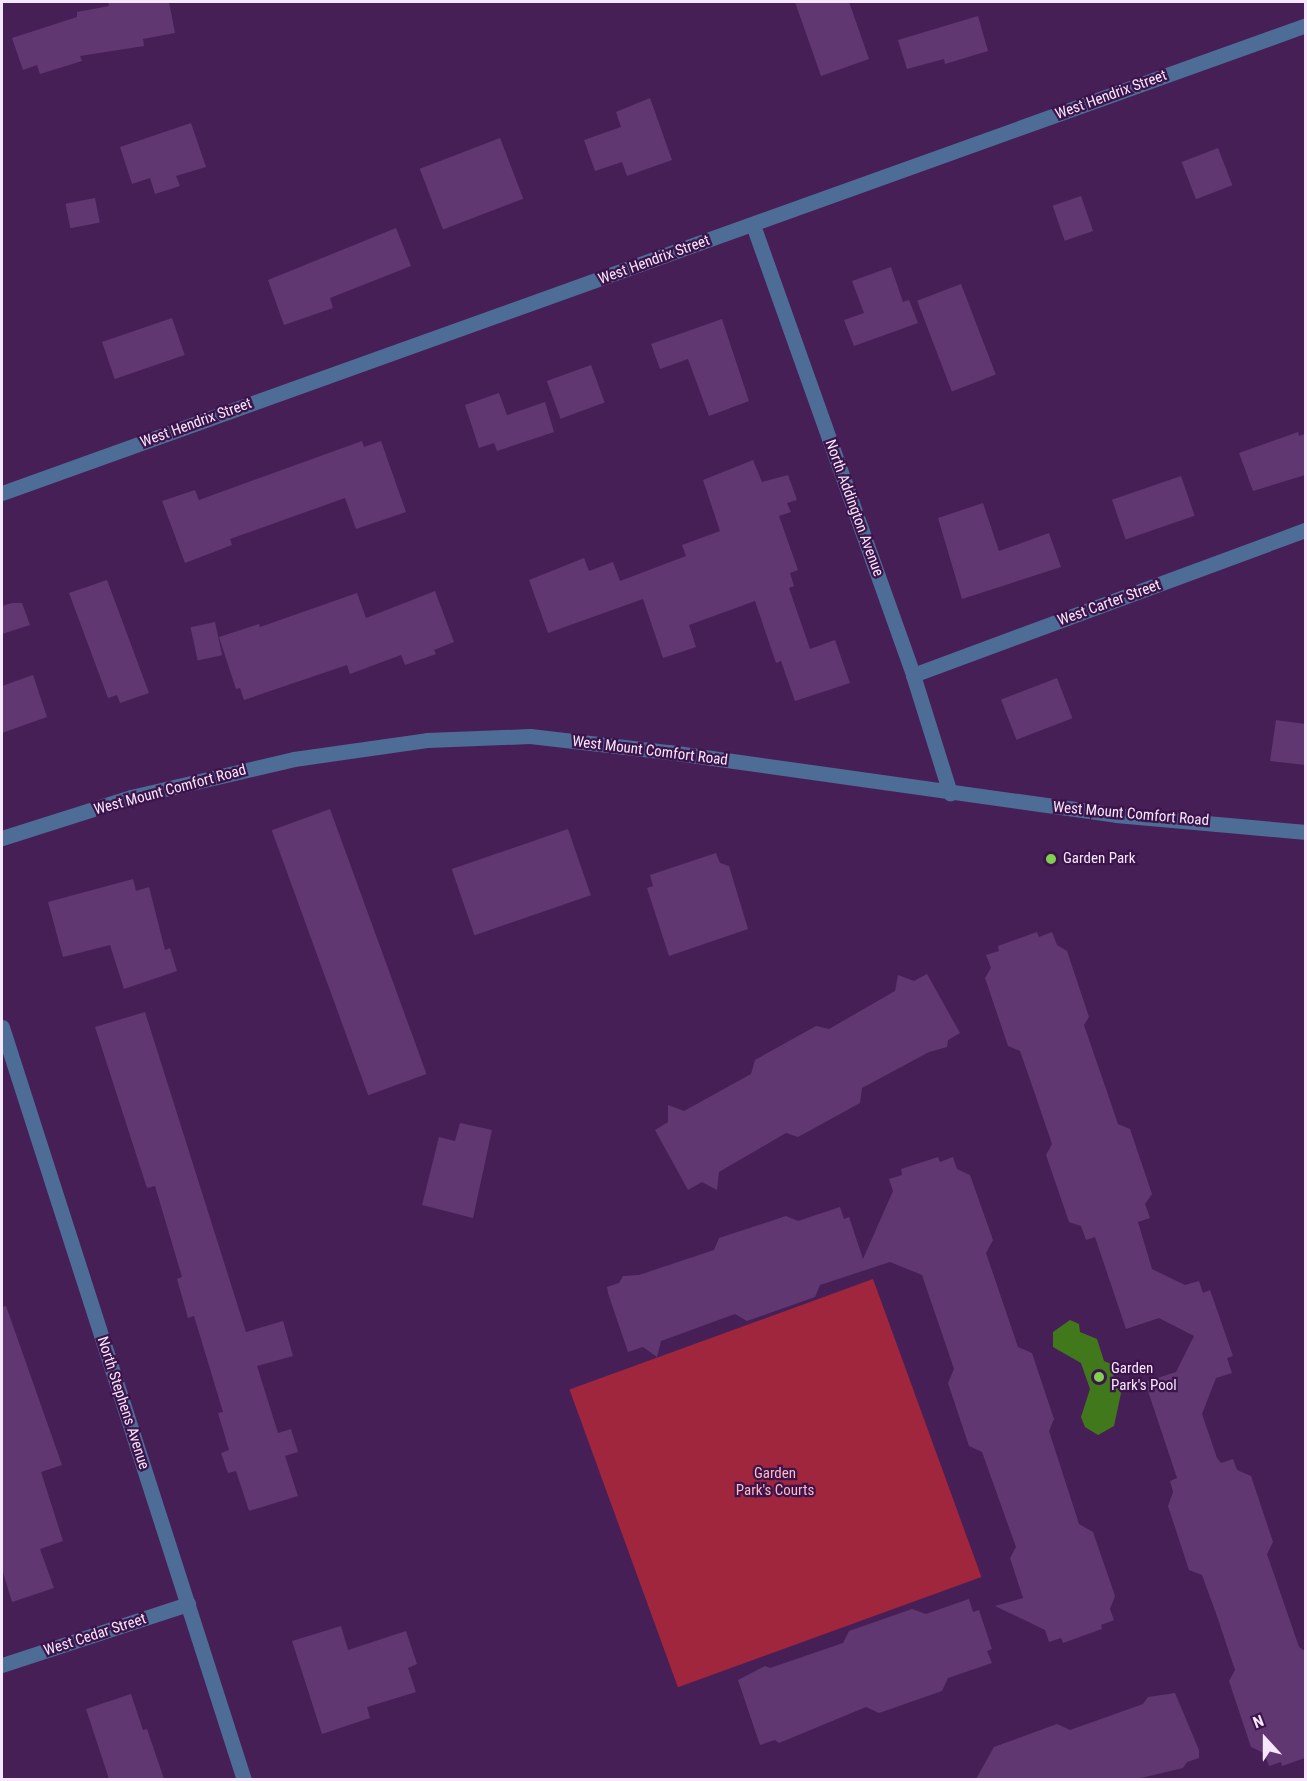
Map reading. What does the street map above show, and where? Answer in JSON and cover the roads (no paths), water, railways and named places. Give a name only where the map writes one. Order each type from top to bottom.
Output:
[{"type":"street","name":"West Hendrix Street","points":[[2,493],[753,225],[1305,24]]},
{"type":"street","name":"North Addington Avenue","points":[[753,225],[913,675],[950,793]]},
{"type":"street","name":"West Carter Street","points":[[913,675],[1305,530]]},
{"type":"street","name":"West Mount Comfort Road","points":[[2,838],[212,776],[294,759],[428,740],[530,736],[669,752],[1116,815],[1305,832]]},
{"type":"street","name":"North Stephens Avenue","points":[[2,1027],[243,1779]]},
{"type":"street","name":"West Cedar Street","points":[[2,1665],[188,1604]]},
{"type":"place","name":"Garden Park","points":[[1051,859]]},
{"type":"place","name":"Garden Park's Pool","points":[[1099,1377]]},
{"type":"park label","name":"Garden Park's Courts","points":[[775,1482]]}]
